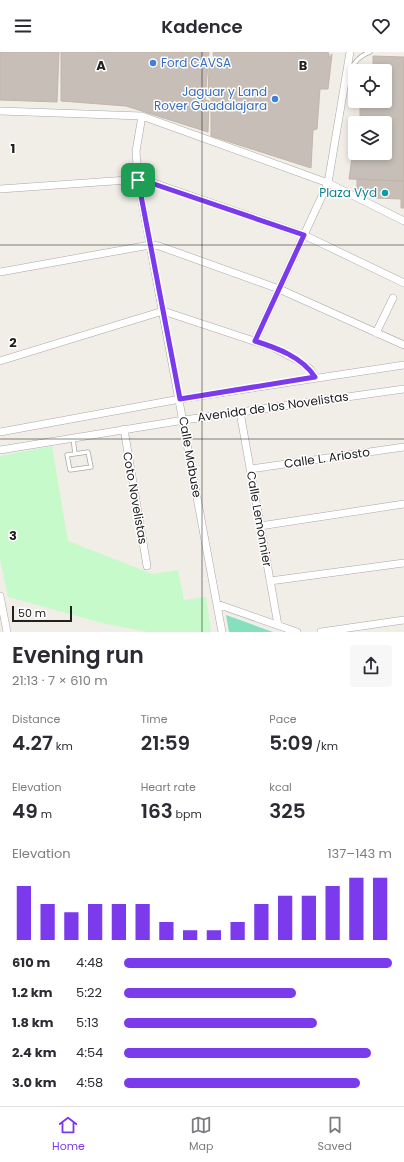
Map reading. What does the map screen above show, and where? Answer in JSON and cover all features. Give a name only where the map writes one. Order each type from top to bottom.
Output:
[{"type":"street","points":[[255,341],[328,183],[350,52]]},
{"type":"street","points":[[0,111],[142,116],[328,183],[404,221]]},
{"type":"street","name":"Calle Mabuse","points":[[142,116],[136,151],[138,180],[184,420],[222,632]]},
{"type":"street","points":[[0,189],[142,180],[304,235],[404,284]]},
{"type":"street","points":[[0,272],[150,245],[159,246],[279,289],[404,345]]},
{"type":"street","points":[[376,333],[393,298]]},
{"type":"street","points":[[0,361],[163,311],[272,347],[299,361],[310,369],[315,377]]},
{"type":"street","name":"Avenida de los Novelistas","points":[[0,432],[180,399],[315,377],[404,365]]},
{"type":"street","name":"Avenida de los Novelistas","points":[[0,450],[124,429],[404,389]]},
{"type":"street","name":"Calle Lemonnier","points":[[240,412],[278,625]]},
{"type":"street","name":"Coto Novelistas","points":[[124,429],[147,566]]},
{"type":"street","name":"Calle L. Ariosto","points":[[250,469],[404,447]]},
{"type":"street","points":[[260,526],[404,504]]},
{"type":"street","points":[[270,581],[404,563]]},
{"type":"street","points":[[0,596],[7,632]]},
{"type":"street","points":[[217,604],[298,632]]},
{"type":"street","points":[[321,632],[404,620]]},
{"type":"lane","points":[[346,78],[353,64],[364,54],[370,52]]},
{"type":"lane","points":[[73,437],[75,454]]},
{"type":"lane","points":[[88,452],[91,467],[70,470],[67,455],[75,454],[88,452]]},
{"type":"green space","points":[[52,446],[68,541],[153,574],[178,570],[184,600],[206,597],[211,632],[148,632],[102,623],[8,597],[0,559],[0,456]]},
{"type":"green space","points":[[226,615],[273,632],[229,632]]},
{"type":"building","points":[[0,52],[59,52],[57,102],[0,100]]},
{"type":"building","points":[[61,52],[209,52],[205,100],[209,101],[208,132],[126,106],[61,101]]},
{"type":"building","points":[[213,52],[323,52],[329,53],[329,58],[332,54],[328,89],[320,89],[317,129],[313,130],[311,168],[211,136],[211,98],[208,97],[209,66],[214,62]]},
{"type":"building","points":[[373,56],[404,57],[404,181],[349,179],[352,160],[392,160],[392,116],[360,116],[360,108],[392,108],[392,64],[373,64]]},
{"type":"building","name":"Plaza Vyd","points":[[357,179],[404,181],[404,208],[401,208],[401,199],[376,198],[357,189]]},
{"type":"place","name":"Ford CAVSA","points":[[153,63]]},
{"type":"place","name":"Jaguar y Land Rover Guadalajara","points":[[275,99]]},
{"type":"place","name":"Plaza Vyd","points":[[385,193]]},
{"type":"route","points":[[138,180],[142,180],[304,235],[255,341],[272,347],[299,361],[310,369],[315,377],[180,399],[138,180]]}]
